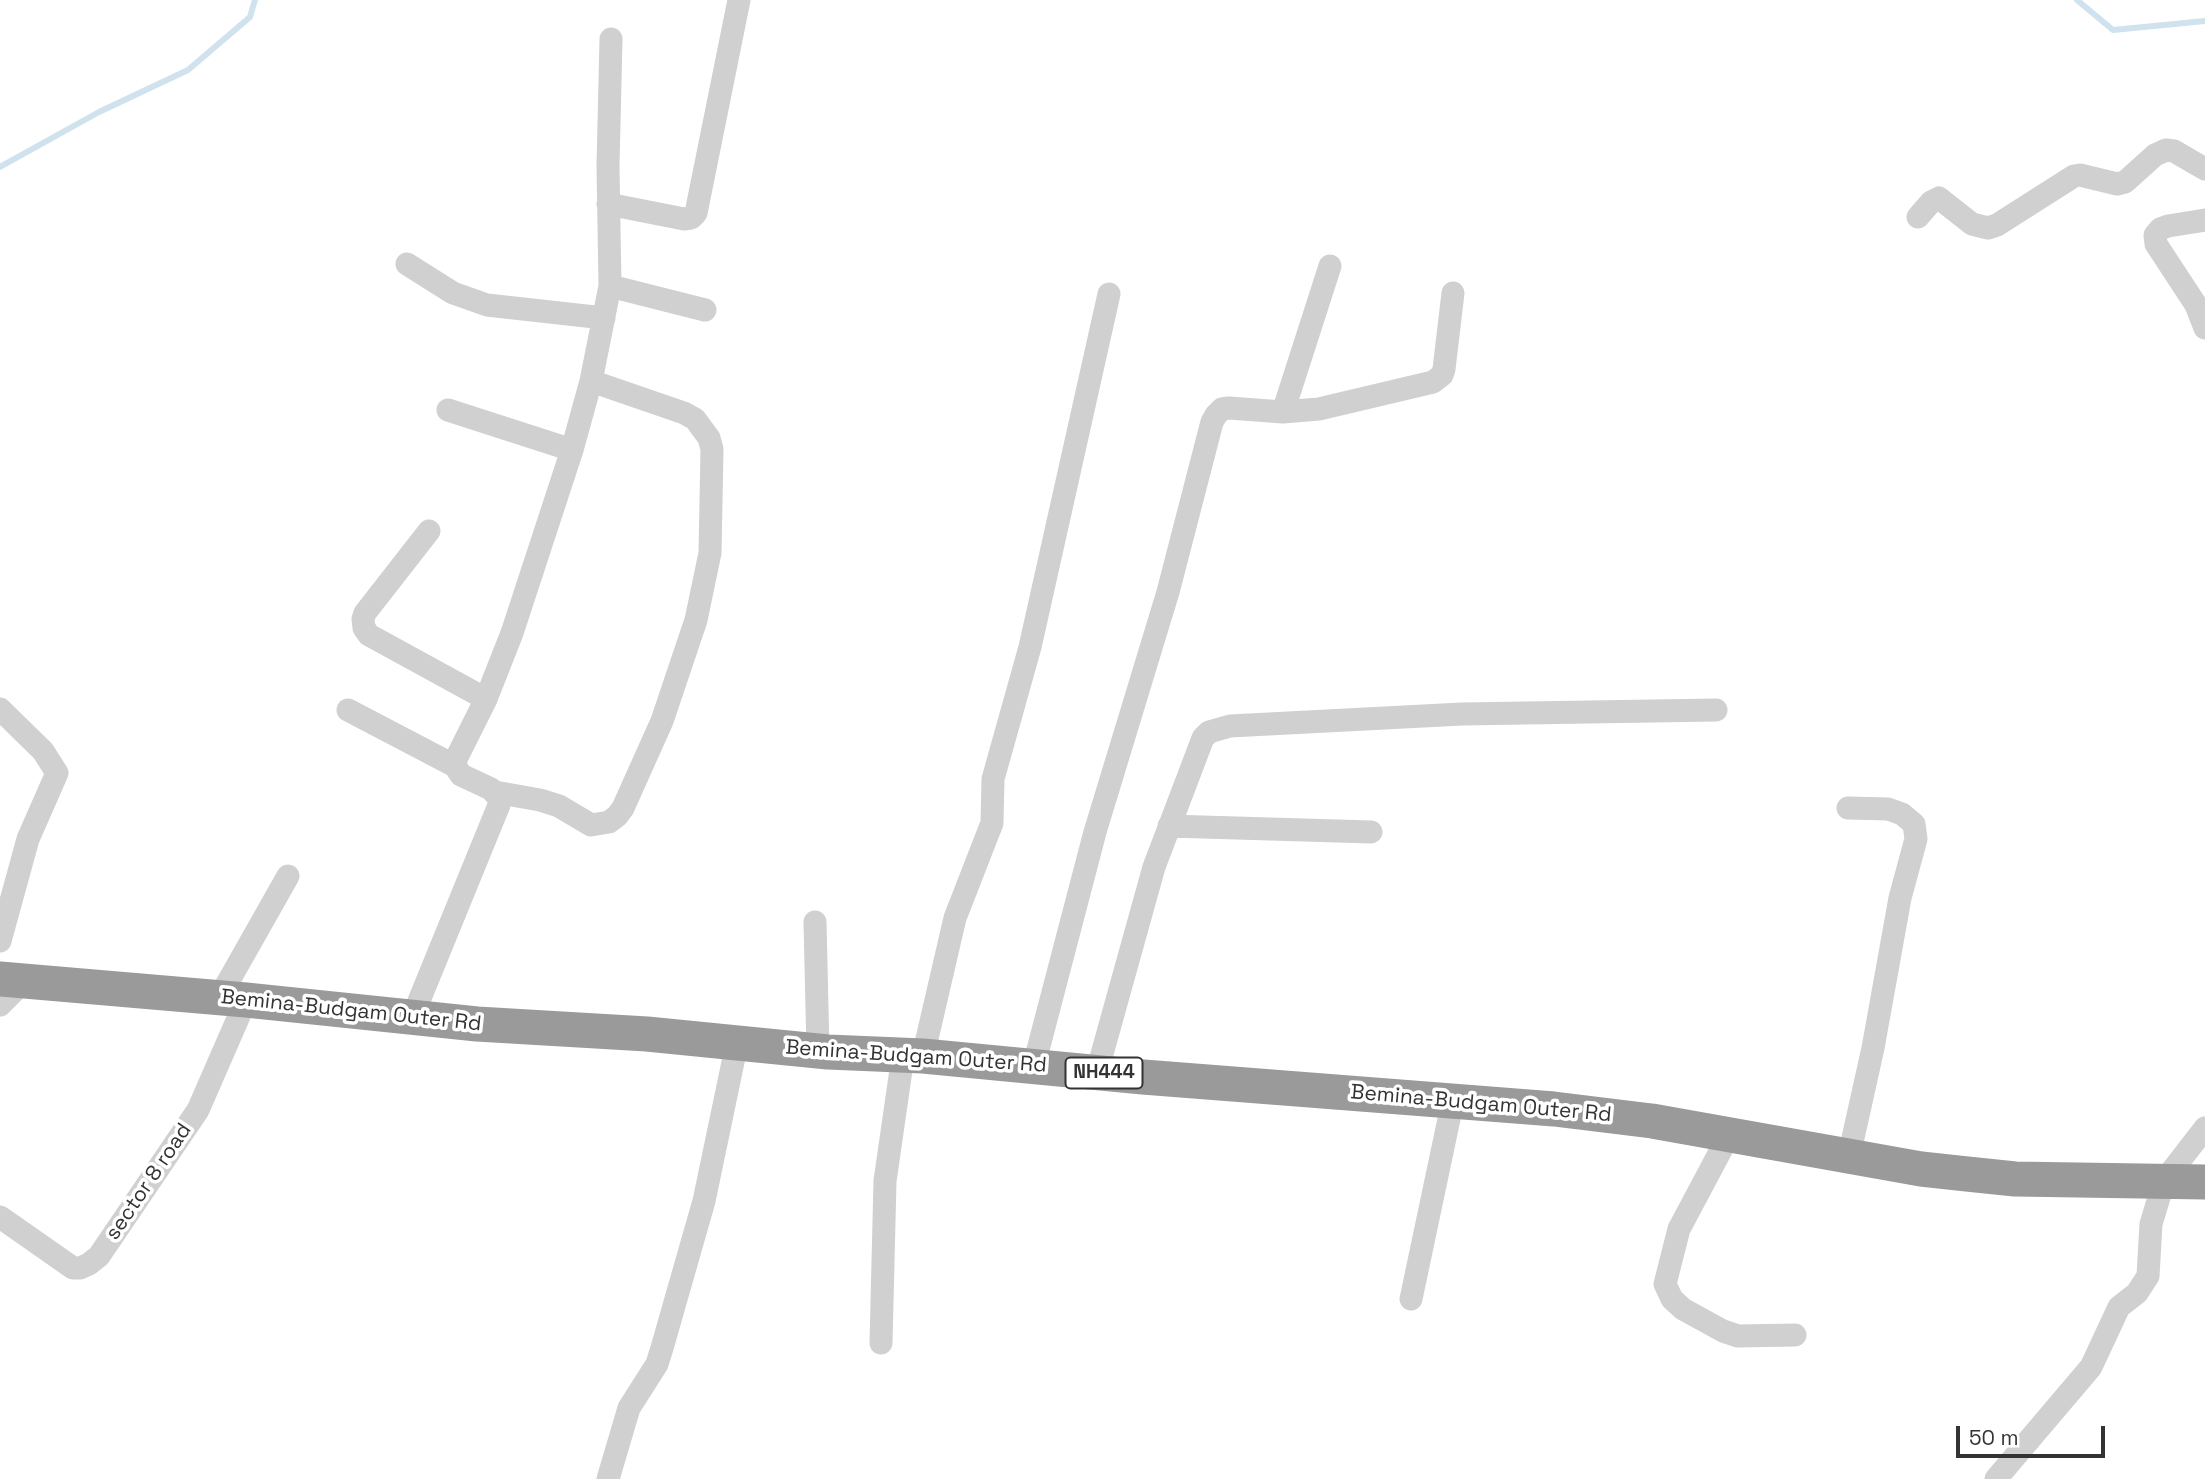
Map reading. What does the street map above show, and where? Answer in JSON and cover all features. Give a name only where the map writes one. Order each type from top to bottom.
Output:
[{"type":"highway","name":"Bemina-Budgam Outer Rd","points":[[8,988],[233,999],[818,1051],[1034,1065],[1453,1100],[1652,1121],[1921,1169],[2015,1179],[2205,1182]]},
{"type":"street","points":[[608,204],[684,219],[691,218],[696,213],[739,0]]},
{"type":"street","points":[[591,381],[684,412],[695,419],[709,438],[712,449],[710,553],[696,620],[662,721],[624,808],[609,822],[591,825],[559,806],[495,792],[461,775],[456,759],[486,699],[512,633],[572,450],[591,381],[610,286],[608,204],[611,39]]},
{"type":"street","points":[[1918,217],[1931,202],[1939,198],[1972,225],[1987,228],[1997,225],[2074,176],[2125,183],[2155,155],[2166,150],[2174,151],[2205,169]]},
{"type":"street","points":[[2205,220],[2168,226],[2155,235],[2156,244],[2196,305],[2205,328]]},
{"type":"street","points":[[407,264],[453,293],[487,305],[604,318]]},
{"type":"street","points":[[1283,412],[1330,266]]},
{"type":"street","points":[[610,286],[705,310]]},
{"type":"street","points":[[1034,1065],[1095,832],[1168,592],[1212,422],[1222,409],[1297,412],[1336,406],[1438,379],[1444,369],[1453,293]]},
{"type":"street","points":[[881,1343],[885,1181],[913,1056],[955,918],[992,822],[993,779],[1030,647],[1109,294]]},
{"type":"street","points":[[448,410],[572,450]]},
{"type":"street","points":[[429,531],[365,613],[363,628],[369,635],[486,699]]},
{"type":"street","points":[[0,709],[43,751],[57,773],[28,839],[0,941]]},
{"type":"street","points":[[348,710],[456,766]]},
{"type":"street","points":[[1097,1072],[1144,897],[1203,738],[1216,729],[1230,726],[1462,714],[1716,710]]},
{"type":"street","points":[[412,1017],[499,805],[495,792]]},
{"type":"street","points":[[1847,808],[1888,809],[1902,814],[1914,824],[1916,839],[1900,898],[1873,1048],[1849,1156]]},
{"type":"street","points":[[1169,825],[1371,832]]},
{"type":"street","points":[[233,999],[288,876]]},
{"type":"street","points":[[815,922],[818,1051]]},
{"type":"street","name":"sector 8 road","points":[[0,1217],[73,1268],[89,1264],[99,1256],[198,1110],[233,999]]},
{"type":"street","points":[[608,1479],[623,1422],[634,1397],[657,1364],[662,1348],[706,1189],[737,1043]]},
{"type":"street","points":[[1411,1299],[1453,1100]]},
{"type":"street","points":[[1996,1479],[2091,1367],[2119,1307],[2137,1293],[2148,1276],[2151,1224],[2164,1181],[2205,1128]]},
{"type":"street","points":[[1729,1135],[1679,1229],[1665,1283],[1672,1299],[1683,1309],[1723,1331],[1738,1336],[1795,1335]]},
{"type":"waterway","points":[[0,167],[99,112],[188,70],[250,17],[255,0]]},
{"type":"waterway","points":[[2077,0],[2113,30],[2205,21]]}]
